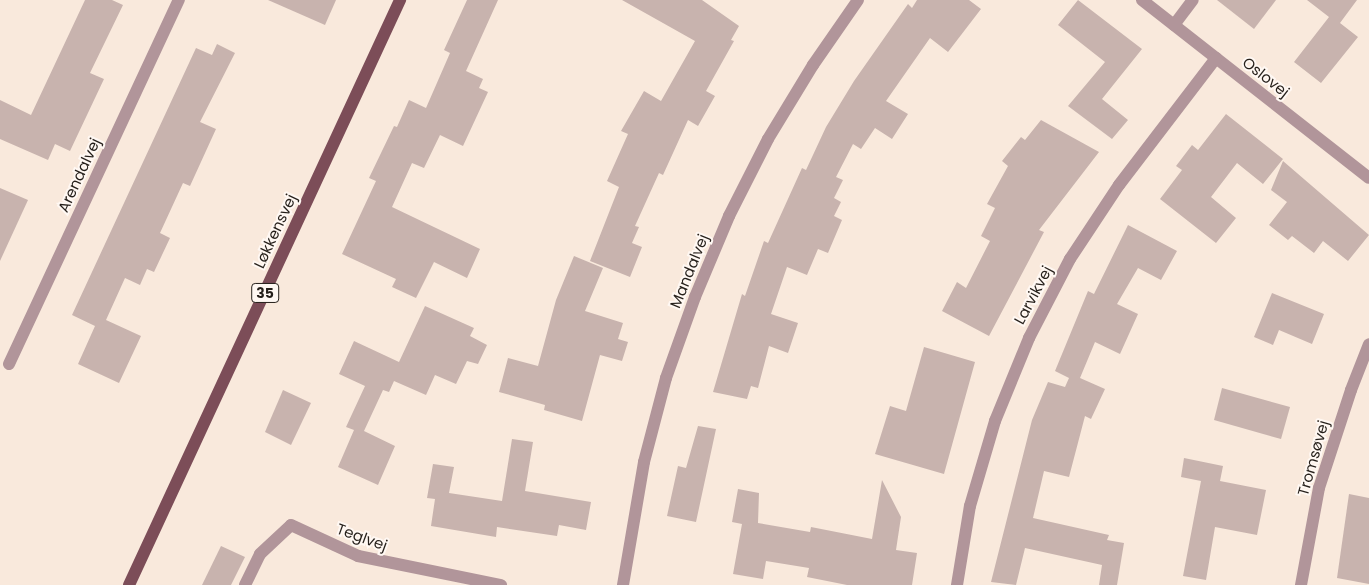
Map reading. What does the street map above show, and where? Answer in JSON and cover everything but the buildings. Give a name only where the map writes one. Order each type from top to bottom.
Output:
[{"type":"main road","name":"Løkkensvej","points":[[129,585],[400,0]]},
{"type":"street","name":"Arendalvej","points":[[9,364],[179,0]]},
{"type":"street","name":"Mandalvej","points":[[624,585],[644,462],[666,378],[695,296],[729,216],[768,139],[813,65],[858,0]]},
{"type":"street","name":"Oslovej","points":[[1142,0],[1369,178]]},
{"type":"street","points":[[1174,25],[1193,0]]},
{"type":"street","name":"Larvikvej","points":[[957,585],[970,506],[995,421],[1028,338],[1070,259],[1119,185],[1216,58]]},
{"type":"street","name":"Tromsøvej","points":[[1301,585],[1320,488],[1351,390],[1369,344]]},
{"type":"street","name":"Teglvej","points":[[245,585],[260,554],[291,525],[358,556],[501,585]]}]
